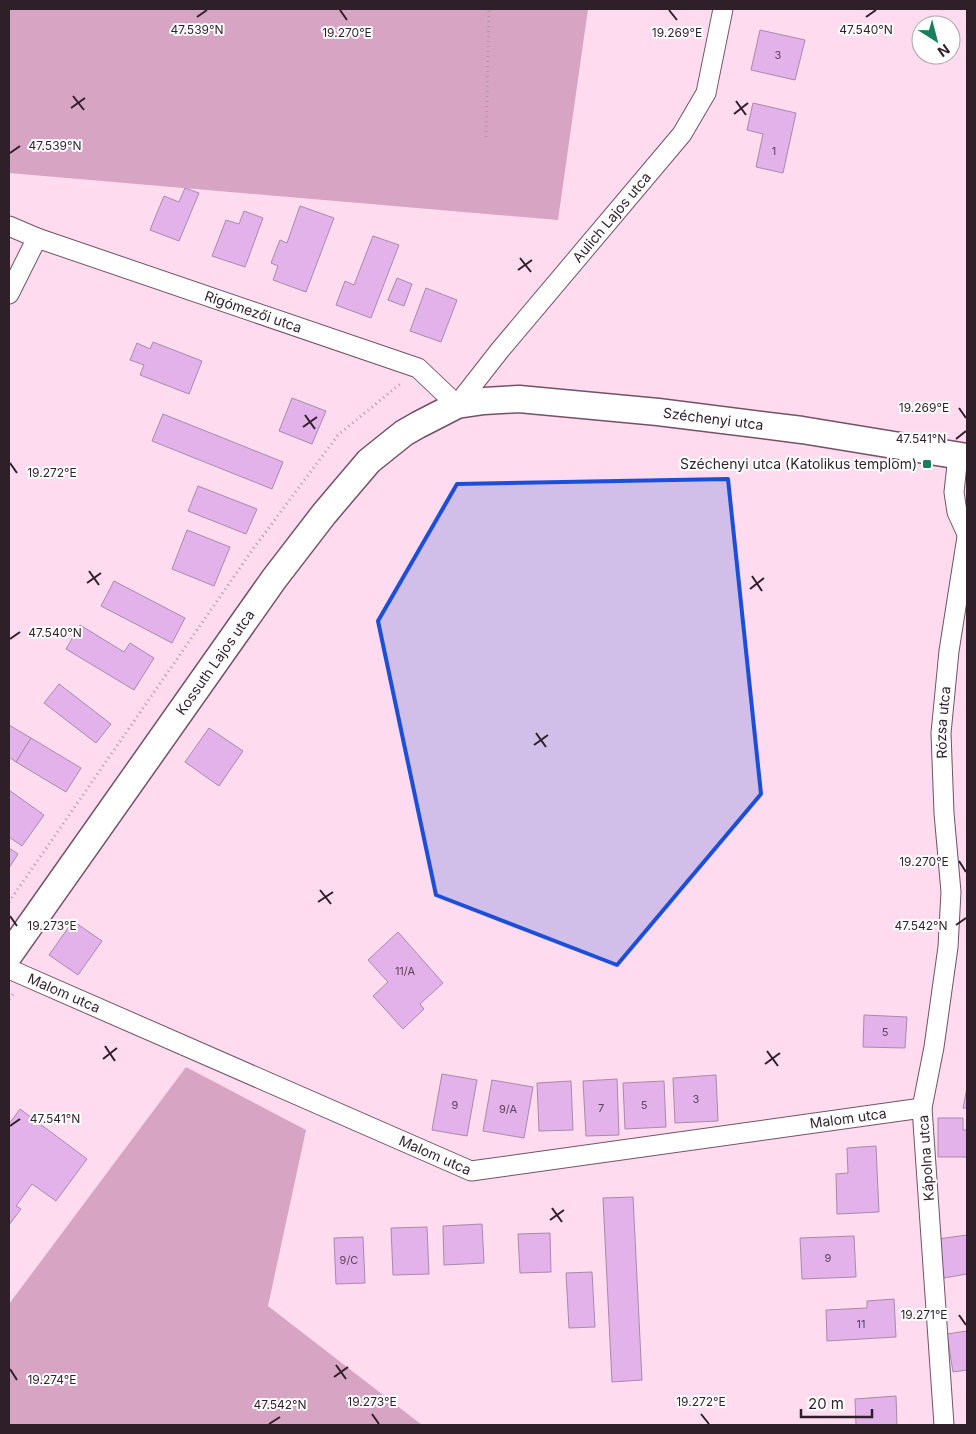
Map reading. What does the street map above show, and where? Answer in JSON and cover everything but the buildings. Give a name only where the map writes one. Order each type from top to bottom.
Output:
[{"type":"main road","name":"Széchenyi utca","points":[[457,405],[519,399],[658,412],[802,430],[962,457]]},
{"type":"main road","name":"Kossuth Lajos utca","points":[[9,955],[274,579],[324,514],[369,461],[404,433],[457,405]]},
{"type":"street","name":"Aulich Lajos utca","points":[[457,405],[500,350],[682,134],[706,93],[723,9]]},
{"type":"street","name":"Rigómezői utca","points":[[9,226],[37,238],[418,368],[457,405]]},
{"type":"street","points":[[9,294],[37,238]]},
{"type":"street","name":"Rózsa utca","points":[[959,888],[944,813],[941,733],[949,650],[967,535],[958,512],[954,492],[962,457]]},
{"type":"street","name":"Kápolna utca","points":[[944,1425],[922,1108],[934,1047],[948,947],[959,888]]},
{"type":"street","name":"Malom utca","points":[[9,969],[227,1066],[471,1171],[922,1108]]},
{"type":"path","points":[[486,138],[489,9]]},
{"type":"path","points":[[9,902],[253,549],[338,435],[418,368]]},
{"type":"highlighted area","points":[[728,479],[761,794],[617,965],[436,895],[378,621],[457,484]]},
{"type":"shaded area","points":[[9,9],[588,9],[558,220],[9,173]]},
{"type":"shaded area","points":[[186,1067],[306,1130],[268,1306],[422,1425],[9,1425],[9,1304]]},
{"type":"place","name":"Széchenyi utca (Katolikus templom)","points":[[927,464]]}]
